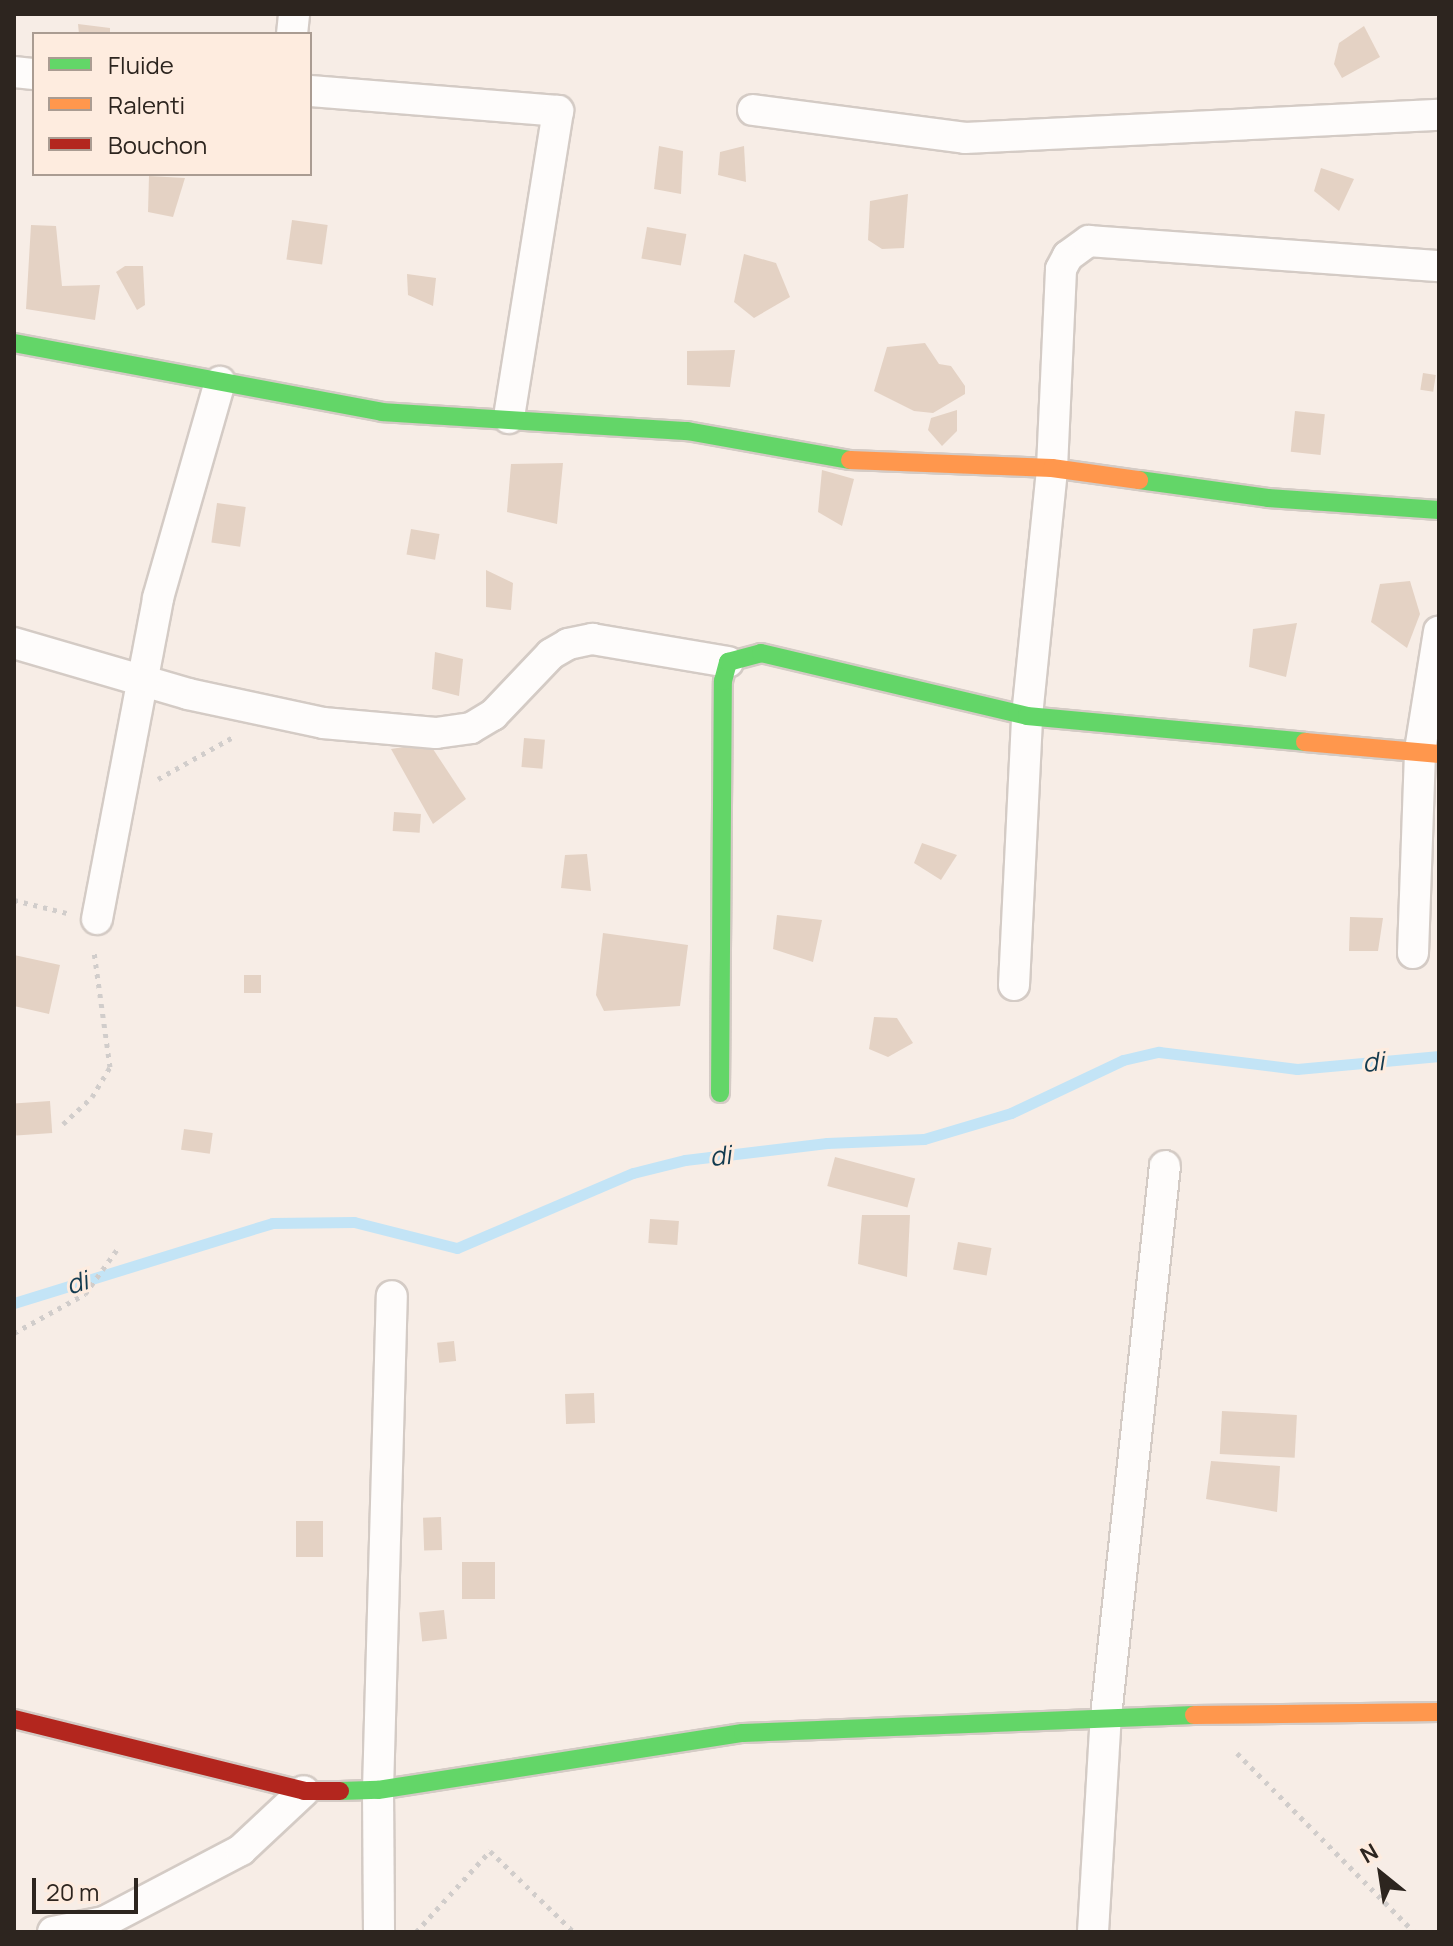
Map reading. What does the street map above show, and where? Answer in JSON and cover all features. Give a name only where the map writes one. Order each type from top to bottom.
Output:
[{"type":"street","points":[[312,91],[558,111],[509,418]]},
{"type":"street","points":[[753,110],[965,138],[1439,115]]},
{"type":"street","points":[[1014,985],[1027,716],[1052,468],[1061,269],[1068,256],[1089,241],[1439,266]]},
{"type":"street","points":[[14,343],[43,344],[220,382],[382,412],[687,431],[875,464],[1052,468],[1268,498],[1439,510]]},
{"type":"street","points":[[97,919],[143,681],[183,499],[220,382]]},
{"type":"street","points":[[1413,953],[1439,632]]},
{"type":"street","points":[[14,643],[143,681],[323,723],[436,733],[471,728],[493,715],[551,654],[568,644],[592,639],[728,662],[761,653],[1027,716],[1430,752]]},
{"type":"street","points":[[720,1093],[723,681],[728,662]]},
{"type":"street","points":[[1093,1932],[1106,1716],[1165,1166]]},
{"type":"street","points":[[379,1932],[378,1790],[392,1296]]},
{"type":"street","points":[[14,1719],[304,1791],[378,1790],[743,1733],[1106,1716],[1310,1710],[1439,1712]]},
{"type":"street","points":[[53,1932],[104,1922],[241,1850],[304,1791]]},
{"type":"path","points":[[119,805],[238,735]]},
{"type":"path","points":[[14,900],[97,919],[93,955],[110,1067],[92,1097],[63,1124]]},
{"type":"path","points":[[14,1333],[85,1294],[118,1248]]},
{"type":"path","points":[[1200,1715],[1414,1932]]},
{"type":"path","points":[[416,1932],[490,1851],[574,1932]]},
{"type":"building","points":[[78,24],[110,28],[110,32],[79,32]]},
{"type":"building","points":[[1364,26],[1380,57],[1342,78],[1334,64],[1339,43]]},
{"type":"building","points":[[659,146],[683,151],[681,194],[654,189]]},
{"type":"building","points":[[744,146],[746,182],[718,175],[720,152]]},
{"type":"building","points":[[1321,168],[1354,179],[1339,211],[1314,191]]},
{"type":"building","points":[[149,176],[185,178],[173,217],[148,212]]},
{"type":"building","points":[[908,194],[904,248],[882,249],[868,240],[870,201]]},
{"type":"building","points":[[292,220],[328,225],[322,265],[286,260]]},
{"type":"building","points":[[31,225],[56,226],[62,286],[100,285],[95,320],[26,309]]},
{"type":"building","points":[[647,227],[686,234],[681,265],[641,259]]},
{"type":"building","points":[[744,254],[776,263],[790,297],[754,318],[734,302]]},
{"type":"building","points":[[125,266],[143,266],[145,305],[137,310],[116,272]]},
{"type":"building","points":[[407,274],[436,278],[433,306],[408,295]]},
{"type":"building","points":[[925,343],[939,364],[951,366],[965,386],[965,394],[933,413],[914,411],[874,391],[887,347]]},
{"type":"building","points":[[735,350],[730,387],[687,385],[687,351]]},
{"type":"building","points":[[1423,373],[1436,375],[1433,392],[1420,390]]},
{"type":"building","points":[[957,410],[957,431],[942,446],[928,430],[931,418]]},
{"type":"building","points":[[1295,411],[1325,414],[1321,455],[1291,452]]},
{"type":"building","points":[[563,463],[557,524],[507,512],[511,464]]},
{"type":"building","points":[[822,470],[854,479],[842,526],[818,512]]},
{"type":"building","points":[[217,503],[246,507],[240,547],[211,543]]},
{"type":"building","points":[[411,529],[440,534],[435,560],[406,555]]},
{"type":"building","points":[[486,570],[513,583],[511,610],[486,607]]},
{"type":"building","points":[[1410,581],[1420,614],[1407,648],[1371,622],[1380,584]]},
{"type":"building","points":[[1297,623],[1286,677],[1249,667],[1253,629]]},
{"type":"building","points":[[435,652],[463,659],[459,696],[432,689]]},
{"type":"building","points":[[524,738],[545,740],[542,769],[521,767]]},
{"type":"building","points":[[429,743],[466,799],[433,824],[391,749]]},
{"type":"building","points":[[394,812],[421,814],[420,833],[393,831]]},
{"type":"building","points":[[922,843],[957,855],[941,880],[914,863]]},
{"type":"building","points":[[587,854],[591,891],[561,888],[565,855]]},
{"type":"building","points":[[777,915],[822,920],[813,962],[773,949]]},
{"type":"building","points":[[1350,917],[1383,918],[1378,951],[1349,951]]},
{"type":"building","points":[[603,933],[688,945],[680,1006],[604,1011],[596,995]]},
{"type":"building","points":[[14,955],[60,965],[49,1014],[14,1006]]},
{"type":"building","points":[[244,975],[261,975],[261,993],[244,993]]},
{"type":"building","points":[[874,1017],[897,1018],[913,1043],[888,1057],[869,1049]]},
{"type":"building","points":[[50,1101],[52,1133],[16,1135],[14,1104]]},
{"type":"building","points":[[184,1129],[213,1133],[210,1154],[181,1150]]},
{"type":"building","points":[[835,1157],[915,1178],[907,1207],[827,1186]]},
{"type":"building","points":[[862,1215],[910,1215],[907,1277],[858,1264]]},
{"type":"building","points":[[650,1219],[679,1221],[677,1245],[648,1243]]},
{"type":"building","points":[[958,1242],[991,1248],[987,1275],[953,1270]]},
{"type":"building","points":[[454,1341],[456,1361],[439,1363],[437,1343]]},
{"type":"building","points":[[594,1393],[595,1423],[566,1424],[565,1394]]},
{"type":"building","points":[[1222,1411],[1297,1415],[1295,1458],[1220,1454]]},
{"type":"building","points":[[1211,1461],[1280,1466],[1277,1512],[1206,1499]]},
{"type":"building","points":[[441,1517],[442,1550],[424,1551],[423,1518]]},
{"type":"building","points":[[296,1521],[323,1521],[323,1557],[296,1557]]},
{"type":"building","points":[[462,1562],[495,1562],[495,1599],[462,1599]]},
{"type":"building","points":[[444,1610],[447,1639],[422,1641],[419,1613]]},
{"type":"waterway","name":"di","points":[[14,1303],[272,1223],[354,1222],[457,1248],[633,1173],[685,1160],[827,1143],[924,1139],[1011,1113],[1123,1060],[1159,1052],[1297,1069],[1439,1056]]},
{"type":"traffic: fast","points":[[14,343],[382,412],[687,431],[850,460]]},
{"type":"traffic: fast","points":[[1139,480],[1268,498],[1439,510]]},
{"type":"traffic: fast","points":[[720,1093],[723,681],[728,662],[761,653],[1027,716],[1305,742]]},
{"type":"traffic: fast","points":[[340,1791],[378,1790],[743,1733],[1194,1715]]},
{"type":"traffic: slow","points":[[850,460],[1052,468],[1139,480]]},
{"type":"traffic: slow","points":[[1305,742],[1439,754]]},
{"type":"traffic: slow","points":[[1194,1715],[1439,1712]]},
{"type":"traffic: jam","points":[[14,1719],[304,1791],[340,1791]]}]
